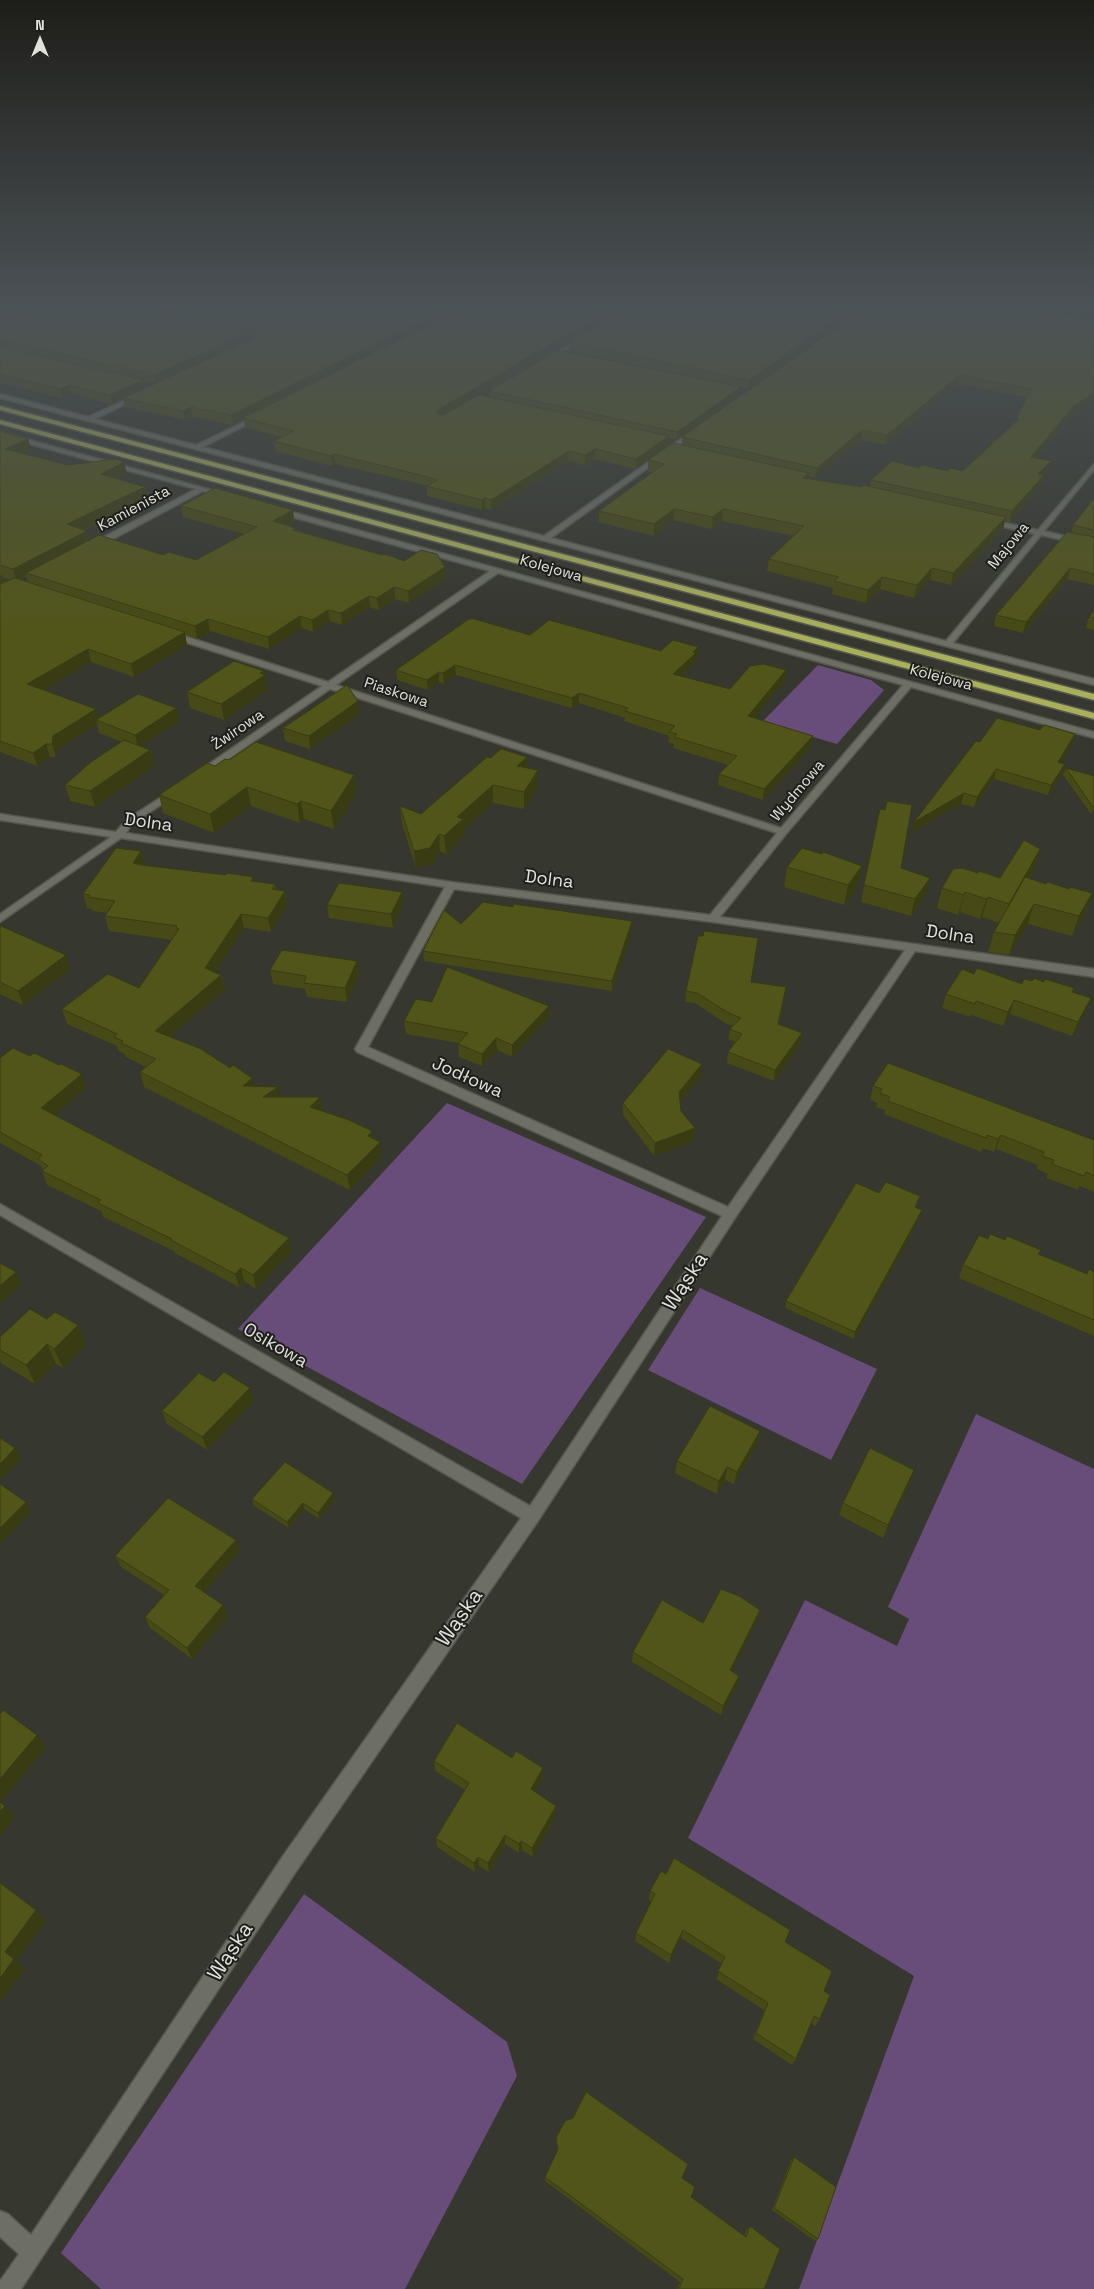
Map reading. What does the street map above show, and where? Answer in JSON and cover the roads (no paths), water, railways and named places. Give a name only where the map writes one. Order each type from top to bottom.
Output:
[{"type":"highway","name":"Kolejowa","points":[[37,418],[1094,697]]},
{"type":"highway","name":"Kolejowa","points":[[0,422],[1094,716]]},
{"type":"street","name":"Kolejowa","points":[[84,418],[1094,682]]},
{"type":"street","points":[[198,447],[256,418]]},
{"type":"street","points":[[546,538],[669,445],[677,444],[702,427]]},
{"type":"street","points":[[0,434],[230,497]]},
{"type":"street","points":[[669,445],[684,452]]},
{"type":"street","name":"Majowa","points":[[948,644],[1094,466]]},
{"type":"street","name":"Kamienista","points":[[88,549],[202,489]]},
{"type":"street","name":"Kolejowa","points":[[268,507],[1094,735]]},
{"type":"street","points":[[981,519],[1094,545]]},
{"type":"street","name":"Żwirowa","points":[[0,919],[118,836],[129,822],[497,570]]},
{"type":"street","name":"Piaskowa","points":[[160,631],[783,832]]},
{"type":"street","name":"Wydmowa","points":[[713,919],[783,832],[908,685]]},
{"type":"street","name":"Dolna","points":[[0,817],[451,885],[713,919],[1094,973]]},
{"type":"street","name":"Jodłowa","points":[[451,885],[361,1049],[730,1214]]},
{"type":"street","name":"Wąska","points":[[8,2289],[290,1863],[532,1516],[730,1214],[912,947]]},
{"type":"street","name":"Osikowa","points":[[0,1209],[532,1516]]},
{"type":"street","points":[[0,2222],[33,2252]]}]
